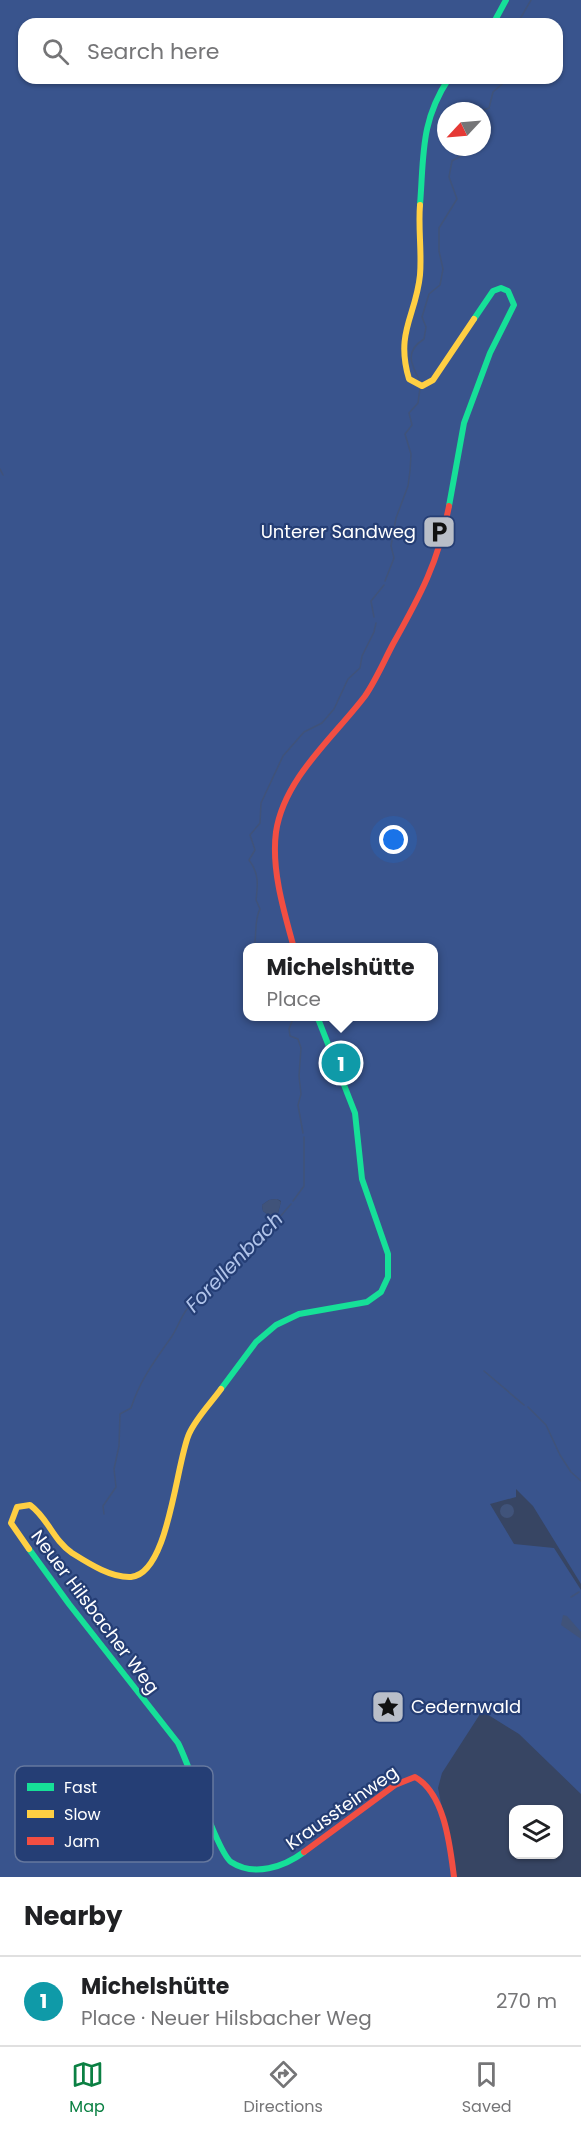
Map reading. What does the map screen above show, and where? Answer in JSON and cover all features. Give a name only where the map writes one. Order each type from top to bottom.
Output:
[{"type":"street","points":[[496,18],[506,0]]},
{"type":"street","points":[[293,943],[284,912],[276,858],[276,832],[282,809],[297,780],[366,694],[429,579],[443,539],[467,415],[491,349],[514,305],[508,291],[501,288],[493,291],[433,380],[422,386],[409,379],[405,366],[404,339],[406,320],[420,276],[419,216],[427,123],[434,101],[445,84]]},
{"type":"street","name":"Neuer Hilsbacher Weg","points":[[190,1766],[178,1743],[69,1604],[40,1561],[15,1532],[11,1518],[20,1505],[32,1505],[52,1536],[67,1549],[115,1575],[131,1577],[145,1573],[153,1565],[159,1549],[187,1436],[256,1342],[268,1331],[290,1318],[312,1311],[365,1303],[376,1296],[385,1285],[389,1274],[389,1259],[363,1185],[355,1113],[319,1021]]},
{"type":"street","name":"Kraussteinweg","points":[[220,1848],[226,1858],[243,1868],[263,1870],[282,1867],[395,1785],[408,1778],[417,1777],[426,1783],[432,1792],[448,1841],[454,1877]]},
{"type":"street","name":"Neuer Hilsbacher Weg","points":[[213,1829],[220,1848]]},
{"type":"shaded area","points":[[0,0],[581,0],[581,1584],[533,1506],[516,1489],[516,1497],[490,1504],[514,1544],[554,1548],[581,1590],[581,1794],[519,1734],[482,1711],[442,1773],[438,1788],[456,1877],[0,1877]],"holes":[[[269,1200],[281,1201],[278,1213],[270,1216],[263,1211],[262,1205]]]},
{"type":"shaded area","points":[[277,1199],[281,1202],[278,1213],[270,1216],[263,1211],[262,1205],[269,1200]]},
{"type":"shaded area","points":[[504,1504],[510,1504],[514,1511],[510,1518],[504,1518],[500,1514],[500,1508]]},
{"type":"shaded area","points":[[563,1615],[567,1616],[581,1632],[581,1639],[561,1625]]},
{"type":"waterway","name":"Forellenbach","points":[[520,18],[531,0]]},
{"type":"waterway","name":"Forellenbach","points":[[490,102],[493,92],[502,84]]},
{"type":"waterway","name":"Forellenbach","points":[[420,381],[411,358],[414,348],[424,339],[426,327],[422,317],[429,294],[440,285],[443,269],[439,251],[439,228],[457,199],[449,177],[452,161],[460,156]]},
{"type":"waterway","name":"Forellenbach","points":[[385,581],[394,558],[391,546],[396,518],[408,486],[411,454],[405,434],[412,425],[409,413],[418,403],[420,388]]},
{"type":"waterway","points":[[0,469],[3,475]]},
{"type":"waterway","name":"Forellenbach","points":[[374,617],[371,601],[384,585]]},
{"type":"waterway","name":"Forellenbach","points":[[254,943],[260,909],[256,900],[256,874],[249,860],[255,850],[250,835],[260,823],[261,803],[283,756],[304,732],[322,723],[334,709],[348,679],[360,668],[362,656],[376,623]]},
{"type":"waterway","name":"Forellenbach","points":[[292,1021],[289,1029],[290,1036],[298,1039],[301,1048],[299,1076],[301,1094],[298,1105],[303,1133]]},
{"type":"waterway","name":"Forellenbach","points":[[293,1201],[304,1186],[304,1137]]},
{"type":"waterway","name":"Forellenbach","points":[[104,1514],[103,1506],[116,1487],[114,1469],[119,1446],[120,1414],[131,1408],[143,1380],[190,1306],[201,1299],[207,1286],[233,1259],[254,1247],[291,1204]]},
{"type":"waterway","points":[[484,1371],[524,1405]]},
{"type":"waterway","points":[[528,1407],[546,1425],[560,1455],[571,1472],[581,1481]]},
{"type":"waterway","points":[[571,1597],[579,1592]]},
{"type":"traffic: fast","points":[[496,18],[506,0]]},
{"type":"traffic: fast","points":[[420,205],[423,154],[428,124],[446,84]]},
{"type":"traffic: fast","points":[[449,506],[464,423],[490,353],[514,305],[508,291],[501,288],[493,291],[474,319]]},
{"type":"traffic: fast","points":[[221,1389],[256,1342],[276,1325],[299,1314],[367,1302],[381,1292],[388,1277],[388,1254],[362,1179],[355,1113],[319,1021]]},
{"type":"traffic: fast","points":[[29,1549],[178,1743],[188,1766]]},
{"type":"traffic: fast","points":[[213,1830],[225,1855],[231,1862],[249,1869],[278,1866],[304,1852]]},
{"type":"traffic: slow","points":[[420,205],[420,275],[404,349],[409,379],[422,386],[433,380],[474,319]]},
{"type":"traffic: slow","points":[[29,1549],[11,1523],[17,1507],[30,1505],[65,1548],[85,1561],[123,1577],[131,1577],[144,1571],[163,1538],[189,1434],[221,1389]]},
{"type":"traffic: jam","points":[[293,943],[279,890],[275,861],[276,832],[281,812],[289,794],[312,759],[373,684],[427,578],[440,544],[449,506]]},
{"type":"traffic: jam","points":[[304,1852],[395,1785],[415,1777],[433,1795],[439,1808],[448,1836],[454,1877]]},
{"type":"place","name":"Unterer Sandweg","points":[[439,532]]},
{"type":"place","name":"Michelshütte","points":[[341,1063]]},
{"type":"place","name":"Cedernwald","points":[[388,1707]]}]
